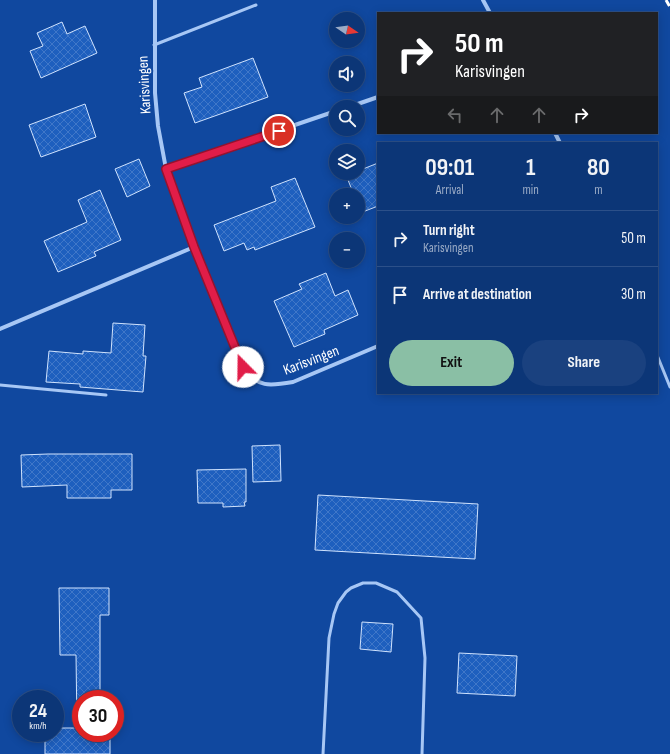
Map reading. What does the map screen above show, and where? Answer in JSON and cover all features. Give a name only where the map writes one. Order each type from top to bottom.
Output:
[{"type":"street","name":"Karisvingen","points":[[156,0],[154,45],[155,94],[158,126],[166,169],[194,247],[243,367],[250,379],[268,385],[293,382],[377,346]]},
{"type":"street","points":[[483,0],[489,12]]},
{"type":"street","points":[[365,101],[377,97]]},
{"type":"street","points":[[166,169],[329,113]]},
{"type":"street","points":[[0,330],[194,247]]},
{"type":"lane","points":[[154,45],[256,5]]},
{"type":"lane","points":[[658,357],[670,387]]},
{"type":"lane","points":[[0,385],[106,395]]},
{"type":"lane","points":[[322,754],[329,638],[334,614],[338,603],[346,592],[363,583],[376,583],[397,592],[421,618],[425,658],[422,754]]},
{"type":"building","points":[[62,22],[67,34],[85,26],[97,53],[41,78],[30,51],[43,46],[37,33]]},
{"type":"building","points":[[253,58],[268,97],[195,123],[184,93],[202,87],[199,78]]},
{"type":"building","points":[[85,104],[96,137],[41,157],[29,125]]},
{"type":"building","points":[[139,159],[150,186],[127,197],[115,169]]},
{"type":"building","points":[[377,163],[377,206],[365,211],[365,188],[351,188],[348,180],[365,180],[365,168]]},
{"type":"building","points":[[295,178],[315,227],[255,250],[254,247],[247,250],[244,243],[224,251],[214,225],[276,201],[271,187]]},
{"type":"building","points":[[100,190],[121,240],[94,252],[96,256],[58,272],[44,241],[87,222],[78,200]]},
{"type":"building","points":[[326,273],[335,296],[348,290],[358,315],[324,330],[325,334],[294,347],[274,301],[302,289],[299,284]]},
{"type":"building","points":[[113,323],[145,325],[143,356],[146,356],[143,392],[80,387],[80,384],[46,382],[49,351],[83,354],[83,351],[111,353]]},
{"type":"building","points":[[280,445],[281,481],[253,482],[252,446]]},
{"type":"building","points":[[132,454],[132,490],[111,490],[111,498],[67,498],[67,485],[22,487],[21,455]]},
{"type":"building","points":[[246,469],[245,506],[223,507],[223,503],[198,503],[197,470]]},
{"type":"building","points":[[318,495],[478,504],[475,559],[315,550]]},
{"type":"building","points":[[59,588],[109,588],[109,615],[100,615],[100,690],[76,690],[76,655],[60,655]]},
{"type":"building","points":[[362,622],[393,624],[391,652],[360,649]]},
{"type":"building","points":[[459,653],[517,656],[515,696],[457,693]]},
{"type":"building","points":[[64,728],[72,728],[72,742],[110,742],[110,754],[45,754],[45,742],[64,742]]},
{"type":"railway","points":[[666,0],[670,7]]},
{"type":"route","points":[[243,367],[194,247],[166,169],[279,131]]}]
